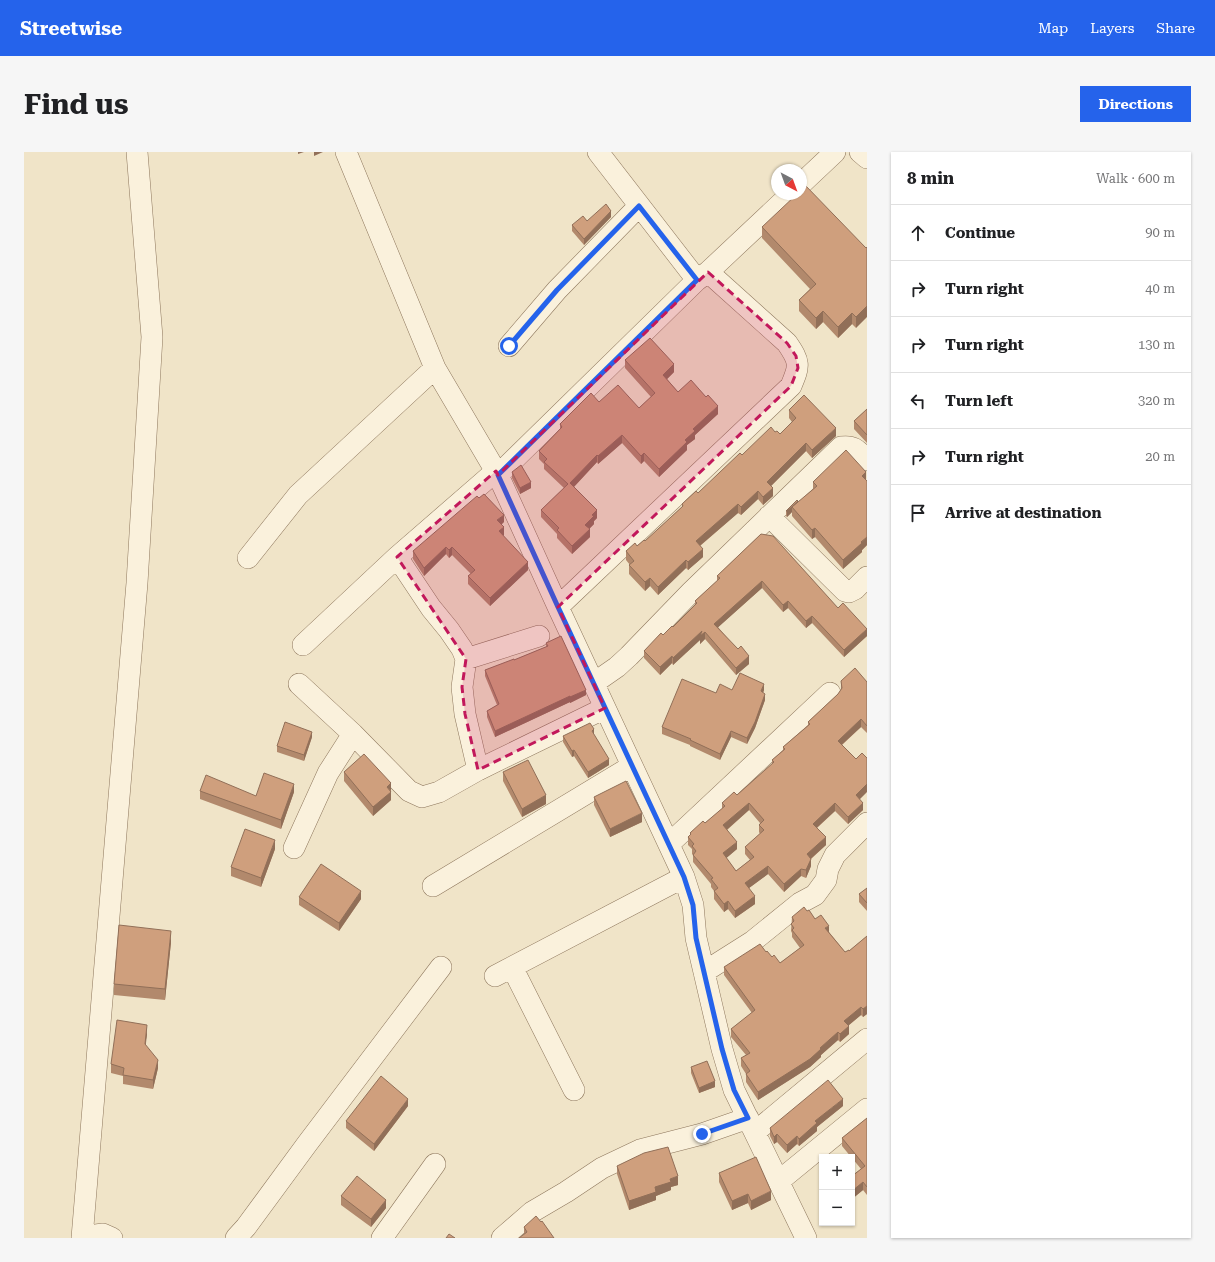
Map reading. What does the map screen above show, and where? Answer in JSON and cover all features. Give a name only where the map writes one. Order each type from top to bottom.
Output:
[{"type":"street","points":[[112,1238],[103,1234],[82,1237],[137,583],[152,337],[137,152]]},
{"type":"street","points":[[346,152],[435,368],[497,473],[684,877],[693,905],[696,938],[722,1049],[734,1090],[806,1238]]},
{"type":"street","points":[[558,607],[791,386],[798,368],[796,356],[787,343],[702,276],[639,206],[598,152]]},
{"type":"street","points":[[860,152],[867,158]]},
{"type":"street","points":[[807,177],[828,154]]},
{"type":"street","points":[[303,645],[398,557],[497,473],[702,276],[784,200]]},
{"type":"street","points":[[509,346],[557,290],[639,206]]},
{"type":"street","points":[[248,558],[298,495],[435,368]]},
{"type":"street","points":[[594,683],[617,667],[629,656],[691,592],[841,447],[850,446],[858,451],[867,460]]},
{"type":"street","points":[[769,516],[845,591],[849,592],[855,589],[867,577]]},
{"type":"street","points":[[398,557],[431,608],[462,649],[466,659],[462,687],[465,714],[478,770]]},
{"type":"street","points":[[466,659],[539,636]]},
{"type":"street","points":[[299,684],[353,734],[409,791],[422,797],[439,792],[478,770],[605,708]]},
{"type":"street","points":[[669,844],[830,693]]},
{"type":"street","points":[[294,848],[328,772],[353,734]]},
{"type":"street","points":[[432,886],[632,766]]},
{"type":"street","points":[[704,972],[753,941],[800,903],[816,895],[826,880],[828,869],[835,855],[867,823]]},
{"type":"street","points":[[574,1090],[503,971],[684,877]]},
{"type":"street","points":[[236,1238],[246,1227],[441,967]]},
{"type":"street","points":[[502,1238],[532,1212],[602,1168],[640,1150],[702,1134],[751,1125],[867,1039]]},
{"type":"street","points":[[779,1181],[867,1109]]},
{"type":"street","points":[[382,1238],[435,1164]]},
{"type":"highlighted area","points":[[708,272],[787,343],[796,356],[798,368],[791,386],[558,607],[605,708],[478,770],[465,714],[462,687],[466,659],[397,557],[496,471],[498,475]]},
{"type":"building","points":[[807,187],[866,248],[867,247],[867,306],[856,317],[852,313],[838,327],[823,311],[816,318],[799,300],[816,284],[762,227],[791,200],[807,200]]},
{"type":"building","points":[[606,204],[611,211],[584,239],[572,225],[583,216],[587,221]]},
{"type":"building","points":[[650,338],[674,364],[663,375],[678,392],[691,380],[706,397],[708,395],[718,406],[693,429],[695,431],[685,440],[687,442],[659,469],[644,453],[641,456],[622,435],[598,456],[597,455],[570,483],[597,510],[592,515],[594,516],[585,525],[590,529],[572,546],[557,530],[559,528],[541,510],[568,484],[544,462],[547,459],[539,451],[562,427],[560,424],[591,393],[599,402],[618,385],[639,408],[655,393],[625,360]]},
{"type":"building","points":[[804,395],[836,428],[812,450],[806,443],[767,482],[773,488],[763,497],[758,491],[741,507],[738,504],[696,541],[703,549],[688,562],[686,560],[658,587],[650,578],[645,582],[629,565],[634,561],[626,551],[635,543],[637,546],[644,540],[645,541],[683,506],[682,504],[696,491],[698,493],[740,453],[742,455],[771,427],[775,432],[777,431],[780,434],[796,418],[789,410]]},
{"type":"building","points":[[867,409],[867,435],[854,421]]},
{"type":"building","points":[[846,450],[866,472],[862,476],[867,481],[867,537],[843,560],[815,528],[812,530],[792,507],[817,486],[813,482]]},
{"type":"building","points":[[521,465],[531,482],[520,488],[512,472]]},
{"type":"building","points":[[484,494],[504,515],[497,520],[504,527],[499,531],[528,562],[490,598],[468,576],[475,570],[452,547],[449,550],[446,547],[424,568],[413,551],[477,496],[479,498]]},
{"type":"building","points":[[797,500],[798,501],[786,511]]},
{"type":"building","points":[[761,534],[773,536],[838,608],[843,603],[867,629],[844,650],[812,616],[806,621],[788,601],[783,605],[762,581],[714,624],[738,649],[741,646],[749,656],[736,668],[705,632],[700,636],[702,631],[673,658],[672,656],[660,667],[644,651],[661,633],[663,635],[672,626],[673,627],[697,603],[695,601],[720,578],[717,576]]},
{"type":"building","points":[[561,636],[586,690],[495,731],[487,711],[499,704],[485,670],[548,646],[546,643]]},
{"type":"building","points":[[855,668],[867,682],[867,726],[861,719],[838,741],[856,759],[862,753],[867,758],[867,784],[856,795],[863,803],[848,817],[835,803],[813,824],[826,837],[807,854],[811,859],[806,870],[801,869],[784,884],[768,866],[745,883],[755,896],[735,911],[728,901],[724,904],[714,891],[718,888],[711,879],[713,878],[693,855],[696,851],[692,846],[694,844],[688,837],[691,834],[690,833],[703,821],[705,823],[725,806],[722,803],[734,792],[737,795],[774,762],[772,760],[785,749],[783,747],[810,724],[808,722],[838,694],[842,688],[841,681]],"holes":[[[749,803],[764,820],[759,825],[764,830],[745,847],[754,857],[736,871],[723,853],[737,842],[723,825]]]},
{"type":"building","points":[[740,673],[764,684],[761,691],[765,694],[755,722],[747,738],[731,731],[720,754],[690,740],[691,739],[662,727],[682,679],[716,693],[720,684],[732,690]]},
{"type":"building","points":[[285,722],[312,732],[304,755],[277,746]]},
{"type":"building","points":[[590,723],[594,729],[592,731],[609,759],[588,772],[563,736]]},
{"type":"building","points":[[364,754],[391,783],[387,787],[391,792],[373,807],[344,772]]},
{"type":"building","points":[[528,760],[546,795],[522,809],[503,772]]},
{"type":"building","points":[[264,773],[294,784],[281,820],[200,791],[206,775],[256,796]]},
{"type":"building","points":[[626,781],[642,813],[610,829],[594,797]]},
{"type":"building","points":[[245,829],[275,840],[261,878],[231,867]]},
{"type":"building","points":[[321,864],[361,891],[339,923],[299,897]]},
{"type":"building","points":[[867,888],[867,903],[859,894]]},
{"type":"building","points":[[804,907],[807,911],[809,910],[815,919],[821,915],[829,926],[825,928],[845,952],[849,951],[867,936],[867,1006],[863,1009],[861,1007],[844,1021],[849,1026],[840,1034],[838,1032],[810,1059],[758,1092],[746,1074],[750,1071],[741,1058],[750,1053],[731,1029],[755,1010],[724,967],[760,944],[772,957],[774,955],[780,963],[804,945],[792,930],[794,928],[791,924],[794,921],[792,917]]},
{"type":"building","points":[[119,925],[171,931],[165,989],[114,984]]},
{"type":"building","points":[[117,1020],[147,1025],[145,1044],[158,1060],[153,1080],[123,1075],[124,1068],[111,1064]]},
{"type":"building","points":[[707,1061],[715,1081],[699,1088],[691,1067]]},
{"type":"building","points":[[381,1076],[408,1099],[374,1144],[346,1121]]},
{"type":"building","points":[[828,1080],[843,1099],[815,1121],[817,1123],[799,1139],[797,1136],[787,1145],[777,1134],[774,1137],[770,1128]]},
{"type":"building","points":[[867,1118],[867,1187],[863,1182],[855,1189],[855,1174],[865,1166],[842,1138]]},
{"type":"building","points":[[668,1147],[678,1176],[670,1179],[671,1182],[655,1187],[656,1192],[629,1201],[617,1166],[644,1153]]},
{"type":"building","points":[[756,1157],[771,1191],[751,1201],[748,1194],[732,1201],[719,1173]]},
{"type":"building","points":[[357,1176],[386,1200],[371,1219],[341,1196]]},
{"type":"building","points":[[536,1216],[541,1222],[542,1221],[554,1238],[519,1238],[527,1232],[524,1227]]},
{"type":"building","points":[[449,1234],[455,1238],[446,1238]]},
{"type":"route","points":[[509,346],[557,290],[639,206],[697,280],[498,475],[684,877],[693,905],[696,938],[722,1049],[734,1090],[748,1118],[702,1134]]}]
